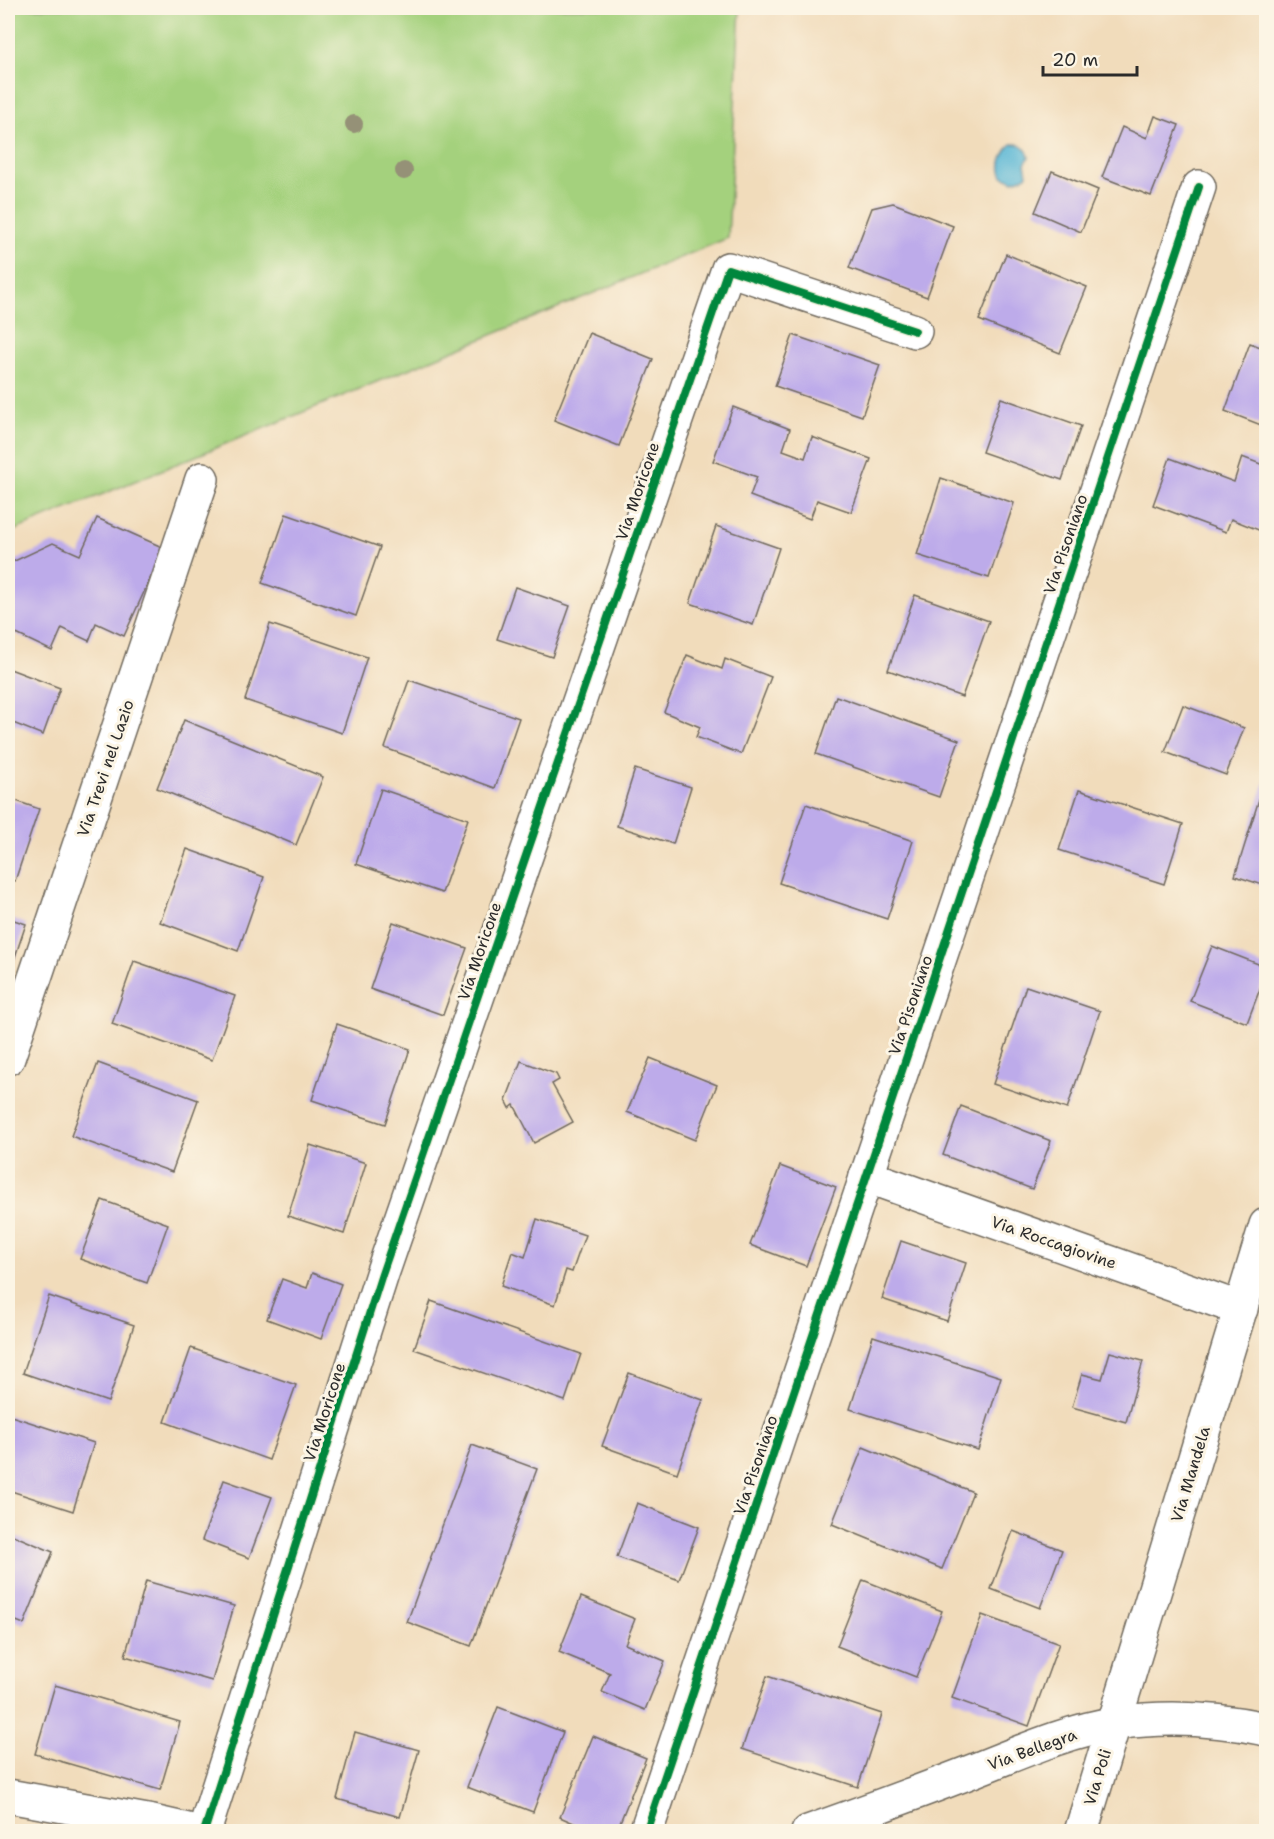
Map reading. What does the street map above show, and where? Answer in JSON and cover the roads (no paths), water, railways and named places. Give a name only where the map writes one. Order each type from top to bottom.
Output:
[{"type":"street","name":"Via Pisoniano","points":[[646,1832],[1199,186]]},
{"type":"street","name":"Via Moricone","points":[[204,1832],[382,1274],[728,269],[915,330]]},
{"type":"street","name":"Via Trevi nel Lazio","points":[[8,1058],[202,479]]},
{"type":"street","name":"Via Roccagiovine","points":[[866,1176],[1241,1308]]},
{"type":"street","name":"Via Mandela","points":[[1114,1723],[1266,1225]]},
{"type":"street","name":"Via Bellegra","points":[[808,1832],[904,1798],[1045,1743],[1114,1723],[1185,1719],[1209,1720],[1266,1729]]},
{"type":"street","name":"Via Poli","points":[[1081,1832],[1114,1723]]},
{"type":"street","points":[[8,1796],[197,1832]]},
{"type":"water","points":[[1012,144],[1023,147],[1029,157],[1025,164],[1027,174],[1025,177],[1013,181],[1003,176],[1001,172],[1004,154]]}]
